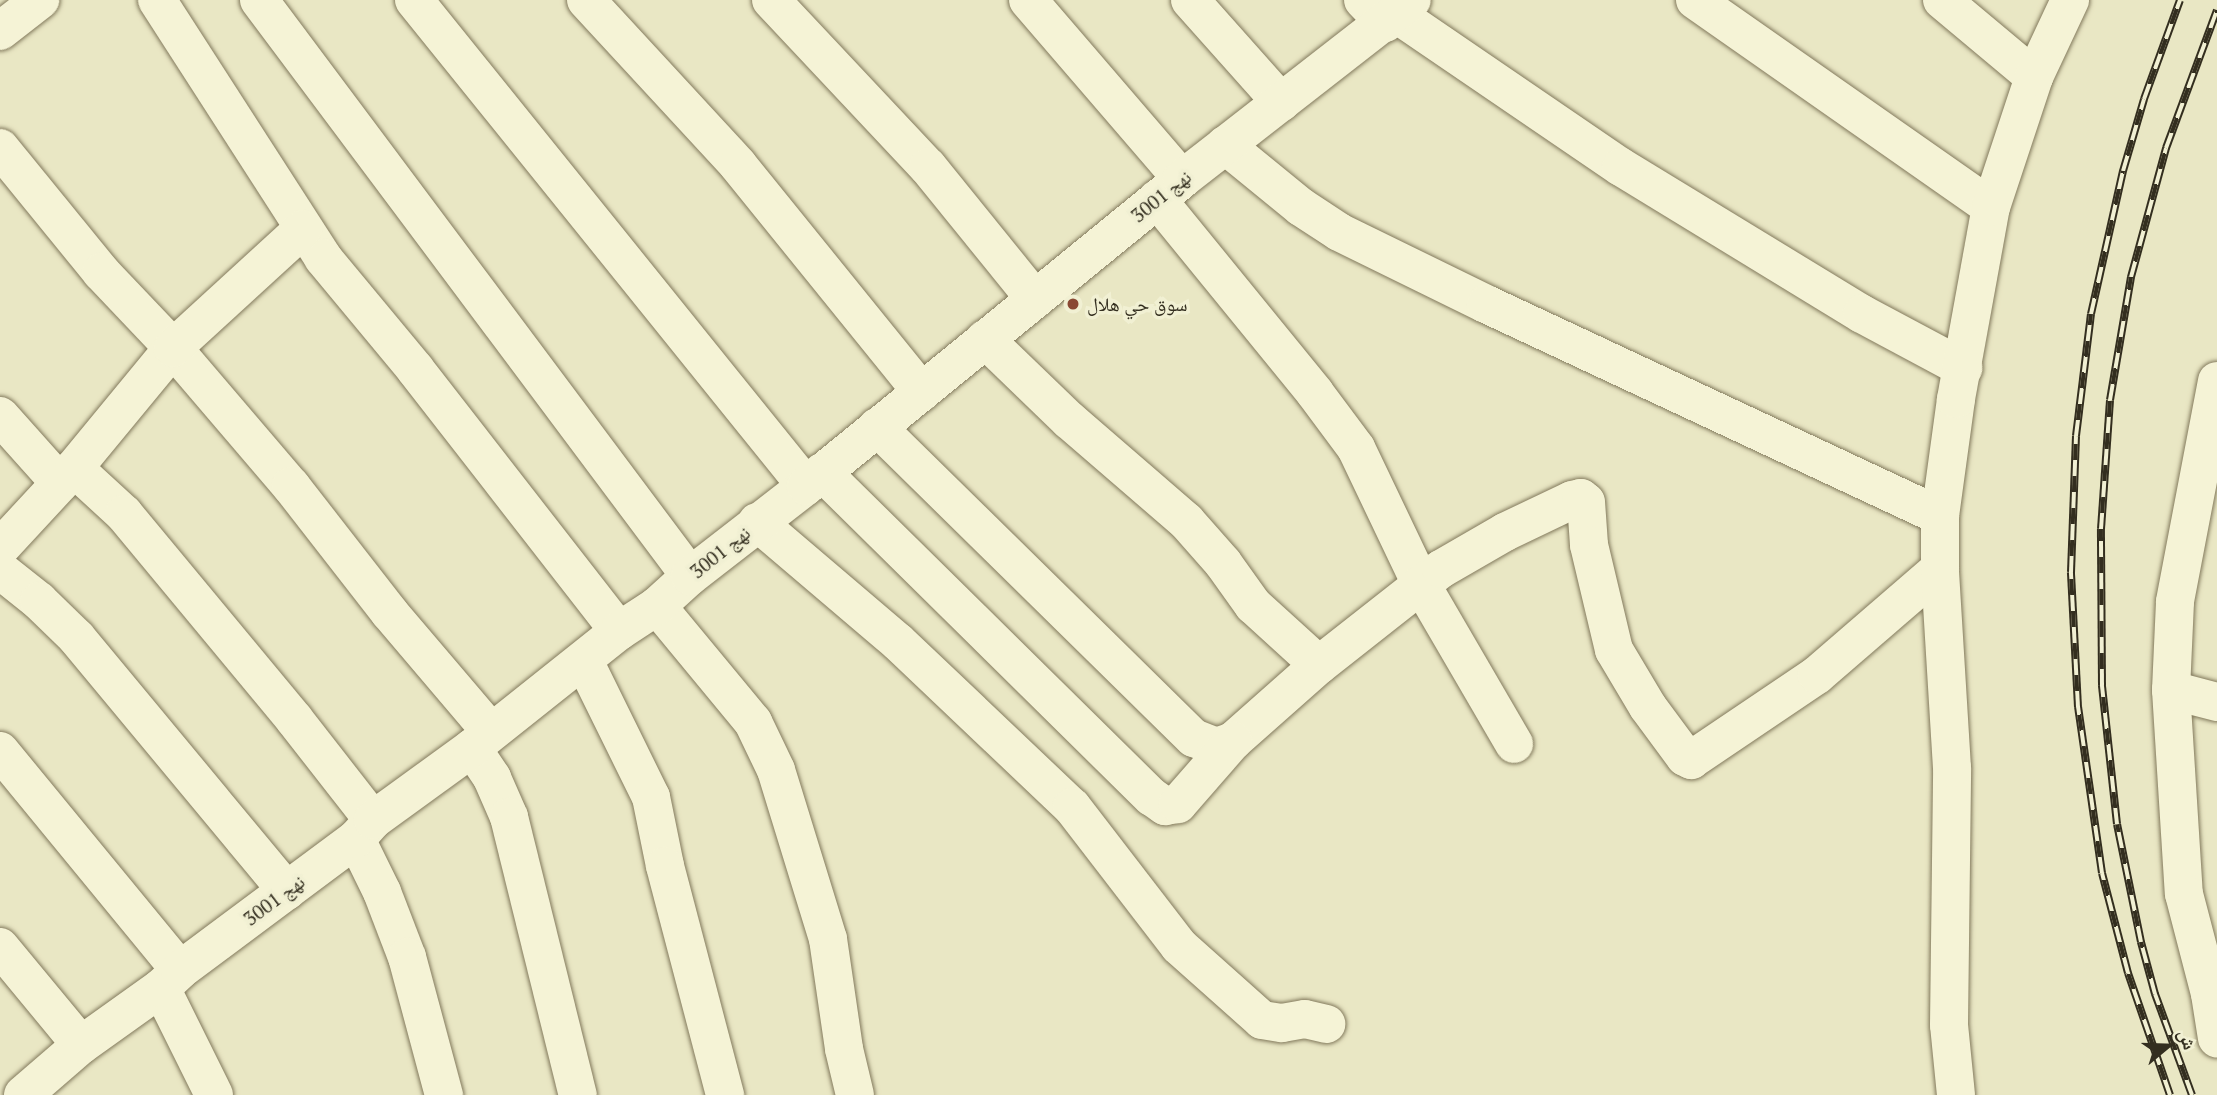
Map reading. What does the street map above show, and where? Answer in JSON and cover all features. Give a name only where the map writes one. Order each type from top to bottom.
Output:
[{"type":"street","points":[[0,31],[40,0]]},
{"type":"street","points":[[157,0],[303,229],[619,631]]},
{"type":"street","points":[[258,0],[690,576]]},
{"type":"street","points":[[414,0],[814,479],[1152,797],[1165,806],[1178,804],[1233,741],[1319,665],[1421,584],[1505,532],[1581,498],[1587,511],[1589,545],[1614,650],[1648,708],[1685,757],[1691,760],[1817,676],[1940,569]]},
{"type":"street","points":[[586,0],[738,164],[922,392]]},
{"type":"street","points":[[771,0],[928,167],[1035,299]]},
{"type":"street","points":[[1028,0],[1169,189],[1356,449],[1421,584],[1514,744]]},
{"type":"street","points":[[1190,0],[1281,102]]},
{"type":"street","points":[[1695,0],[1992,207]]},
{"type":"street","points":[[1942,0],[2034,77]]},
{"type":"street","points":[[1956,1095],[1949,1025],[1952,768],[1940,569],[1940,516],[1992,207],[2034,77],[2070,0]]},
{"type":"street","points":[[1389,9],[1621,167],[1862,314],[1963,368]]},
{"type":"street","name":"نهج 3001","points":[[25,1094],[81,1045],[287,891],[619,631],[657,606],[690,576],[922,392],[1169,189],[1281,102],[1389,9]]},
{"type":"street","points":[[1224,145],[1301,207],[1339,232],[1486,304],[1940,516]]},
{"type":"street","points":[[0,148],[102,272],[173,348],[291,486],[389,612],[481,740],[492,778],[509,817],[578,1095]]},
{"type":"street","points":[[0,548],[67,476],[173,348],[303,229]]},
{"type":"street","points":[[985,339],[1079,429],[1186,521],[1223,563],[1254,606],[1319,665]]},
{"type":"street","points":[[2217,381],[2175,602],[2171,690],[2184,894],[2210,994],[2217,1038]]},
{"type":"street","points":[[0,416],[67,476],[124,514],[294,719],[365,830],[382,892],[407,957],[444,1095]]},
{"type":"street","points":[[877,427],[1194,738],[1216,747],[1233,741]]},
{"type":"street","points":[[757,522],[898,642],[1072,807],[1179,946],[1262,1020],[1282,1023],[1305,1019],[1326,1024]]},
{"type":"street","points":[[0,570],[38,601],[75,638],[287,891]]},
{"type":"street","points":[[657,606],[752,722],[776,770],[828,939],[844,1049],[855,1095]]},
{"type":"street","points":[[584,661],[651,797],[665,866],[725,1095]]},
{"type":"street","points":[[2171,690],[2217,702]]},
{"type":"street","points":[[0,751],[171,979],[214,1095]]},
{"type":"street","points":[[0,947],[81,1045]]},
{"type":"railway","points":[[2170,1095],[2128,973],[2102,873],[2078,707],[2071,572],[2076,436],[2091,314],[2123,171],[2144,99],[2180,0]]},
{"type":"railway","points":[[2192,1095],[2155,994],[2141,942],[2117,824],[2102,685],[2101,529],[2110,400],[2131,277],[2166,148],[2217,10]]},
{"type":"place","name":"سوق حي هلال","points":[[1073,304]]}]
